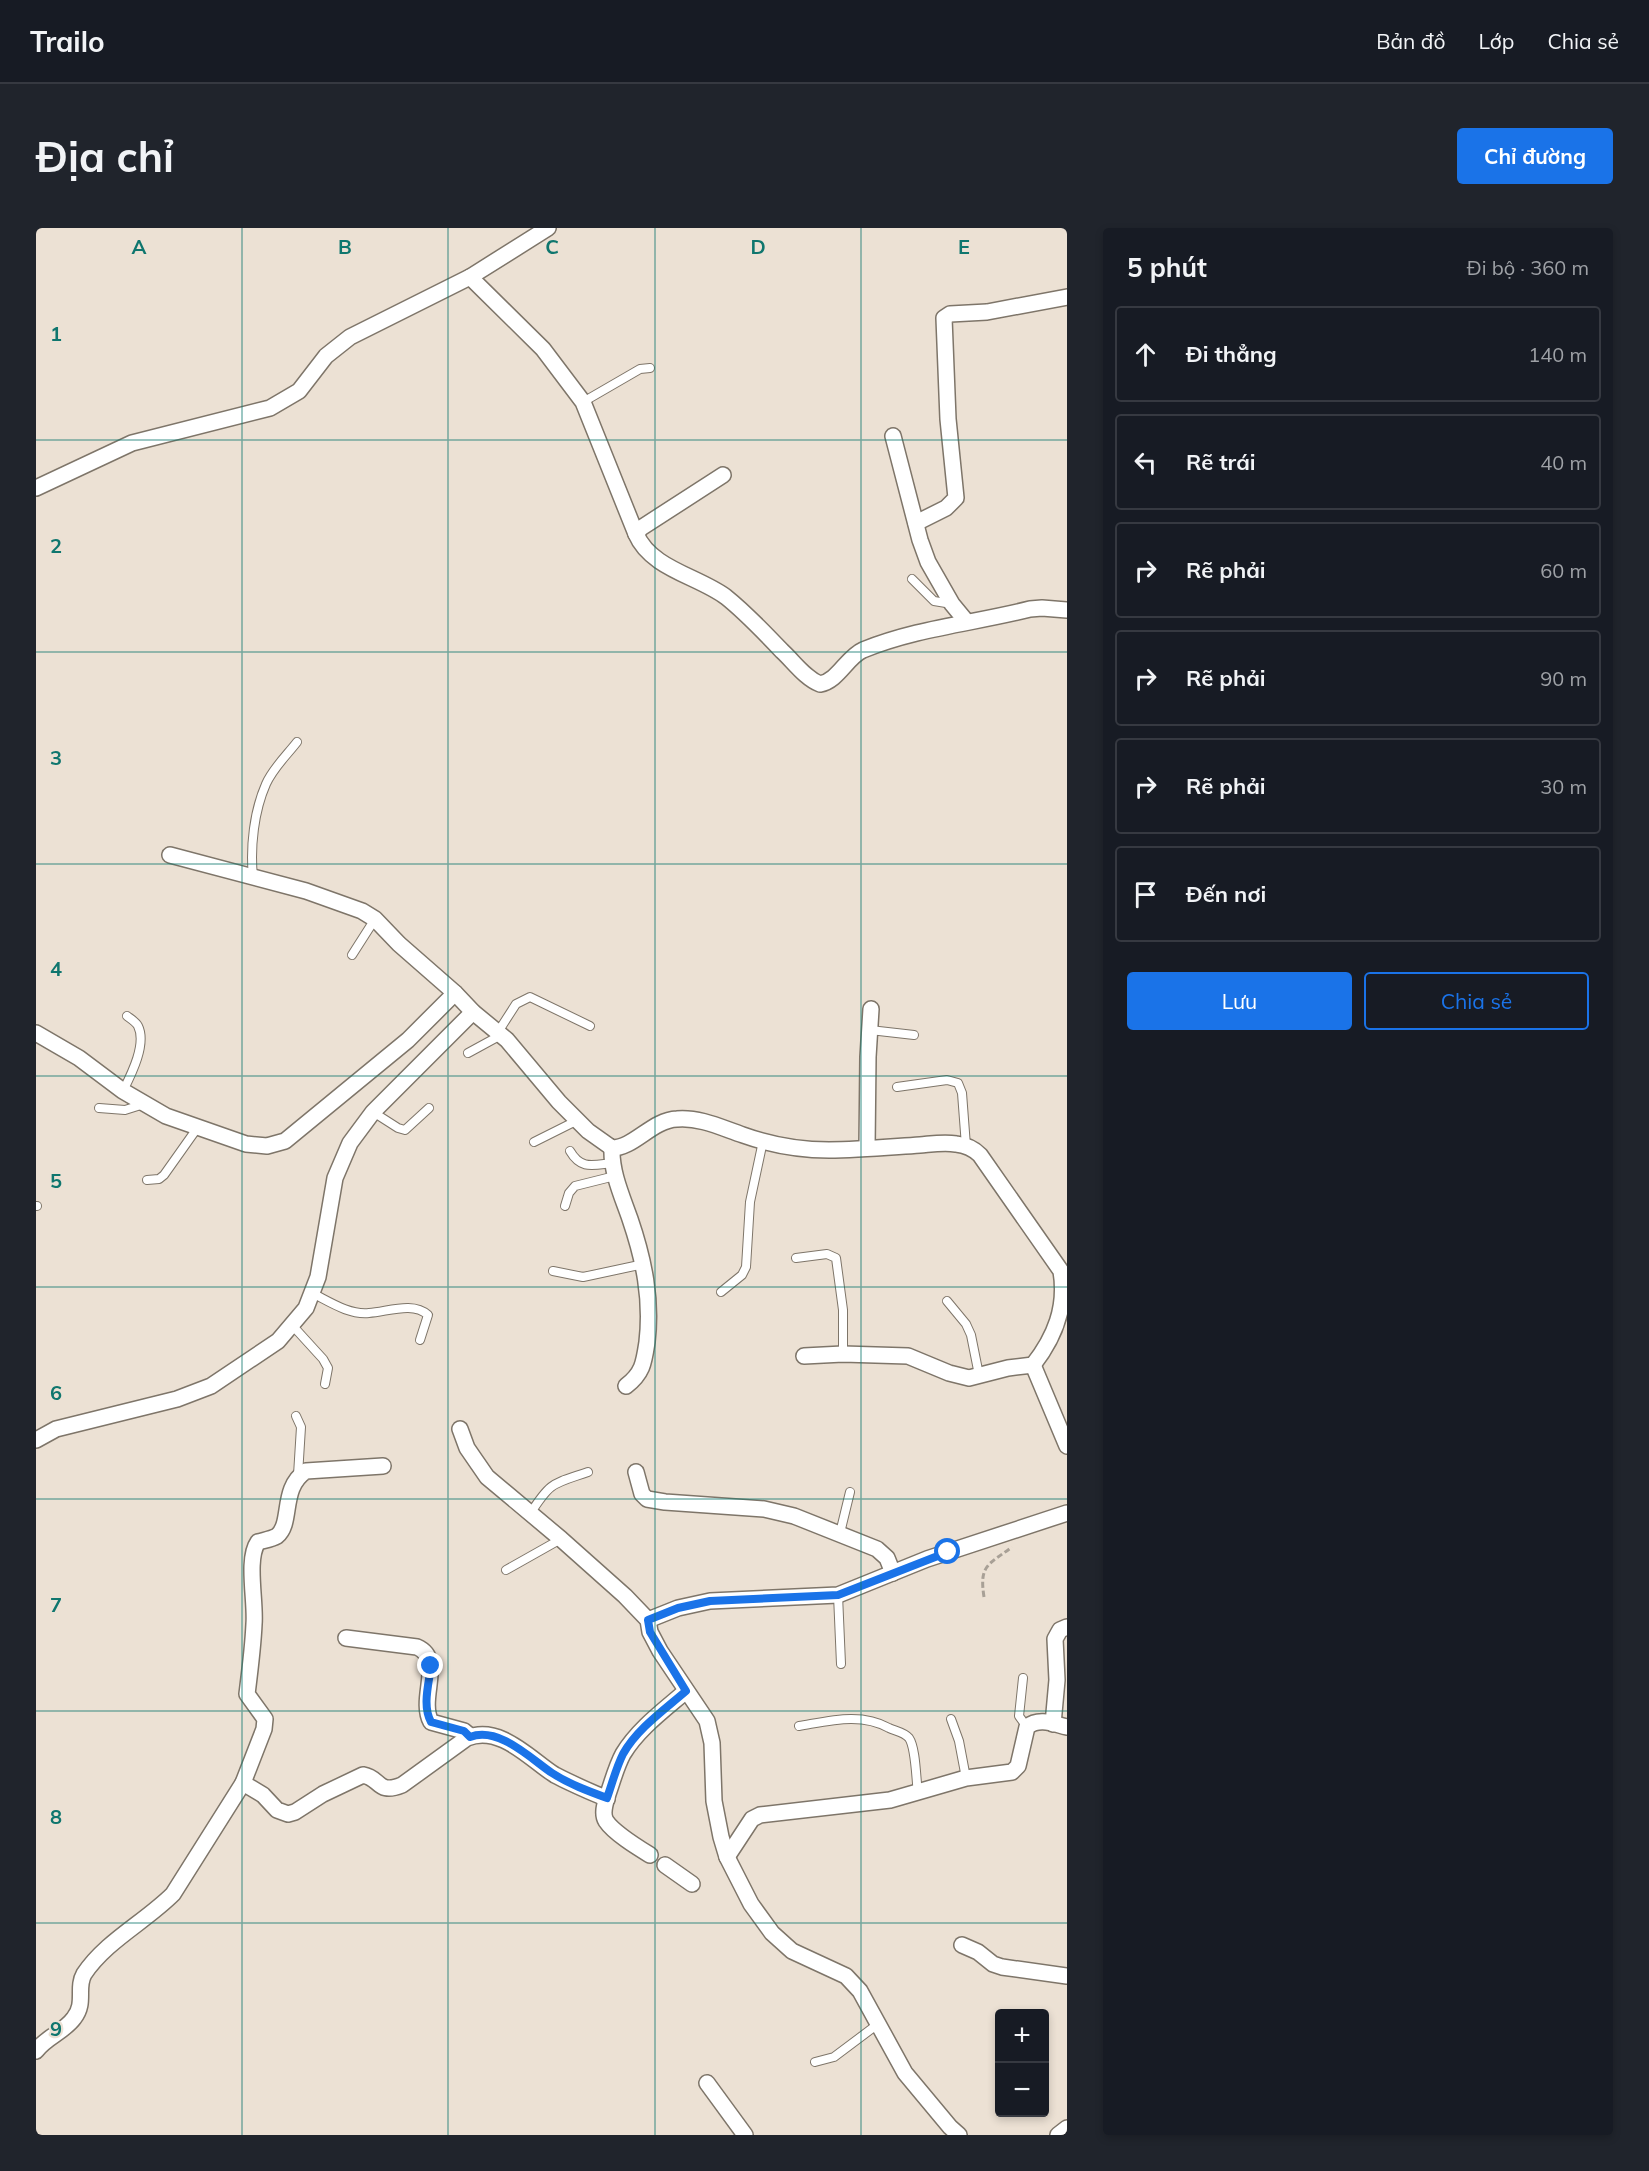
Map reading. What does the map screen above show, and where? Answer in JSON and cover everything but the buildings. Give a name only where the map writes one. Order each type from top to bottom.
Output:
[{"type":"street","points":[[36,488],[132,442],[270,408],[299,391],[326,356],[350,337],[470,277],[548,228]]},
{"type":"street","points":[[470,277],[543,349],[583,402],[642,544],[662,562],[724,596],[754,621],[806,675],[820,684],[830,680],[860,651],[895,639],[966,621],[1030,609],[1067,610]]},
{"type":"street","points":[[916,523],[946,508],[956,498],[948,419],[944,318],[950,314],[987,312],[1067,297]]},
{"type":"street","points":[[893,436],[928,562],[952,604],[966,621]]},
{"type":"street","points":[[636,534],[651,520],[723,475]]},
{"type":"street","points":[[170,855],[306,891],[362,911],[375,919],[399,944],[500,1034],[588,1131],[613,1162],[644,1264],[647,1282],[650,1321],[645,1354],[637,1377],[626,1386]]},
{"type":"street","points":[[36,1440],[56,1430],[177,1399],[211,1386],[278,1341],[306,1308],[318,1278],[335,1178],[350,1143],[463,1001]]},
{"type":"street","points":[[36,1033],[79,1058],[123,1091],[166,1116],[246,1144],[267,1146],[285,1141],[408,1040],[463,1001]]},
{"type":"street","points":[[867,1148],[871,1009]]},
{"type":"street","points":[[613,1162],[622,1146],[660,1123],[677,1119],[718,1125],[763,1141],[802,1148],[829,1150],[944,1143],[966,1146],[974,1149],[980,1155],[1024,1220],[1057,1263],[1063,1277],[1066,1299],[1062,1316],[1047,1347],[1033,1365],[1008,1368],[969,1378],[908,1356],[843,1354],[804,1356]]},
{"type":"street","points":[[1033,1365],[1067,1446]]},
{"type":"street","points":[[460,1429],[467,1448],[487,1477],[561,1539],[625,1596],[648,1620],[650,1632],[686,1691],[700,1709],[711,1732],[714,1800],[727,1857],[751,1904],[772,1933],[792,1951],[846,1976],[860,1991],[905,2073],[959,2135]]},
{"type":"street","points":[[36,2051],[41,2044],[66,2027],[76,2016],[82,2002],[83,1975],[116,1940],[158,1909],[173,1894],[243,1783],[264,1729],[265,1719],[247,1694],[255,1622],[254,1547],[258,1542],[275,1538],[281,1532],[293,1485],[298,1476],[306,1471],[383,1466]]},
{"type":"street","points":[[636,1472],[642,1494],[646,1499],[764,1509],[794,1516],[884,1553],[893,1573]]},
{"type":"street","points":[[648,1620],[678,1608],[710,1601],[838,1595],[927,1559],[1067,1513]]},
{"type":"street","points":[[727,1857],[752,1819],[760,1815],[890,1800],[966,1778],[1012,1773],[1016,1770],[1027,1726],[1042,1721],[1060,1725],[1056,1639],[1060,1630],[1067,1628]]},
{"type":"street","points":[[346,1638],[417,1647],[423,1650],[431,1666],[427,1710],[431,1722],[465,1733],[506,1741],[520,1748],[552,1773],[607,1798]]},
{"type":"street","points":[[650,1855],[633,1845],[607,1823],[604,1813],[607,1798],[624,1752],[653,1719],[686,1691]]},
{"type":"street","points":[[243,1783],[263,1795],[277,1810],[288,1814],[363,1775],[391,1789],[402,1785],[465,1733]]},
{"type":"street","points":[[665,1865],[692,1884]]},
{"type":"street","points":[[962,1946],[978,1952],[993,1964],[1002,1967],[1067,1976]]},
{"type":"street","points":[[707,2083],[745,2135]]},
{"type":"street","points":[[1058,2135],[1067,2128]]},
{"type":"lane","points":[[583,402],[640,369],[650,368]]},
{"type":"lane","points":[[912,579],[934,601],[952,604]]},
{"type":"lane","points":[[253,877],[252,845],[266,784],[297,742]]},
{"type":"lane","points":[[352,954],[375,919]]},
{"type":"lane","points":[[468,1053],[500,1034],[510,1014],[521,1000],[530,997],[590,1026]]},
{"type":"lane","points":[[123,1091],[135,1067],[139,1048],[138,1024],[128,1016]]},
{"type":"lane","points":[[870,1030],[914,1035]]},
{"type":"lane","points":[[897,1087],[947,1080],[958,1083],[962,1093],[966,1146]]},
{"type":"lane","points":[[99,1108],[125,1110],[144,1104]]},
{"type":"lane","points":[[373,1112],[405,1130],[429,1108]]},
{"type":"lane","points":[[534,1142],[578,1120]]},
{"type":"lane","points":[[147,1180],[159,1179],[164,1175],[198,1127]]},
{"type":"lane","points":[[722,1292],[742,1275],[746,1267],[750,1202],[763,1141]]},
{"type":"lane","points":[[570,1151],[575,1160],[584,1165],[613,1162]]},
{"type":"lane","points":[[565,1206],[569,1193],[575,1186],[613,1162]]},
{"type":"lane","points":[[796,1258],[827,1254],[836,1258],[843,1310],[843,1354]]},
{"type":"lane","points":[[553,1271],[583,1277],[644,1264]]},
{"type":"lane","points":[[312,1293],[357,1313],[410,1308],[422,1310],[428,1315],[420,1340]]},
{"type":"lane","points":[[947,1302],[966,1324],[971,1335],[979,1375]]},
{"type":"lane","points":[[292,1325],[324,1359],[328,1368],[325,1384]]},
{"type":"lane","points":[[296,1416],[301,1427],[298,1476]]},
{"type":"lane","points":[[530,1514],[547,1488],[588,1472]]},
{"type":"lane","points":[[840,1533],[850,1492]]},
{"type":"lane","points":[[506,1570],[561,1539]]},
{"type":"lane","points":[[838,1595],[841,1664]]},
{"type":"lane","points":[[1023,1678],[1020,1716],[1027,1726]]},
{"type":"lane","points":[[799,1726],[838,1719],[864,1719],[879,1722],[904,1734],[909,1737],[913,1747],[918,1793]]},
{"type":"lane","points":[[951,1719],[959,1741],[966,1778]]},
{"type":"lane","points":[[814,2062],[834,2057],[878,2024]]},
{"type":"path","points":[[984,1597],[982,1572],[1019,1542]]},
{"type":"route","points":[[431,1666],[427,1710],[431,1722],[464,1731],[470,1737],[474,1735],[506,1741],[520,1748],[552,1773],[607,1798],[624,1752],[653,1719],[686,1691],[660,1651],[650,1632],[648,1620],[678,1608],[710,1601],[838,1595],[948,1552]]}]
